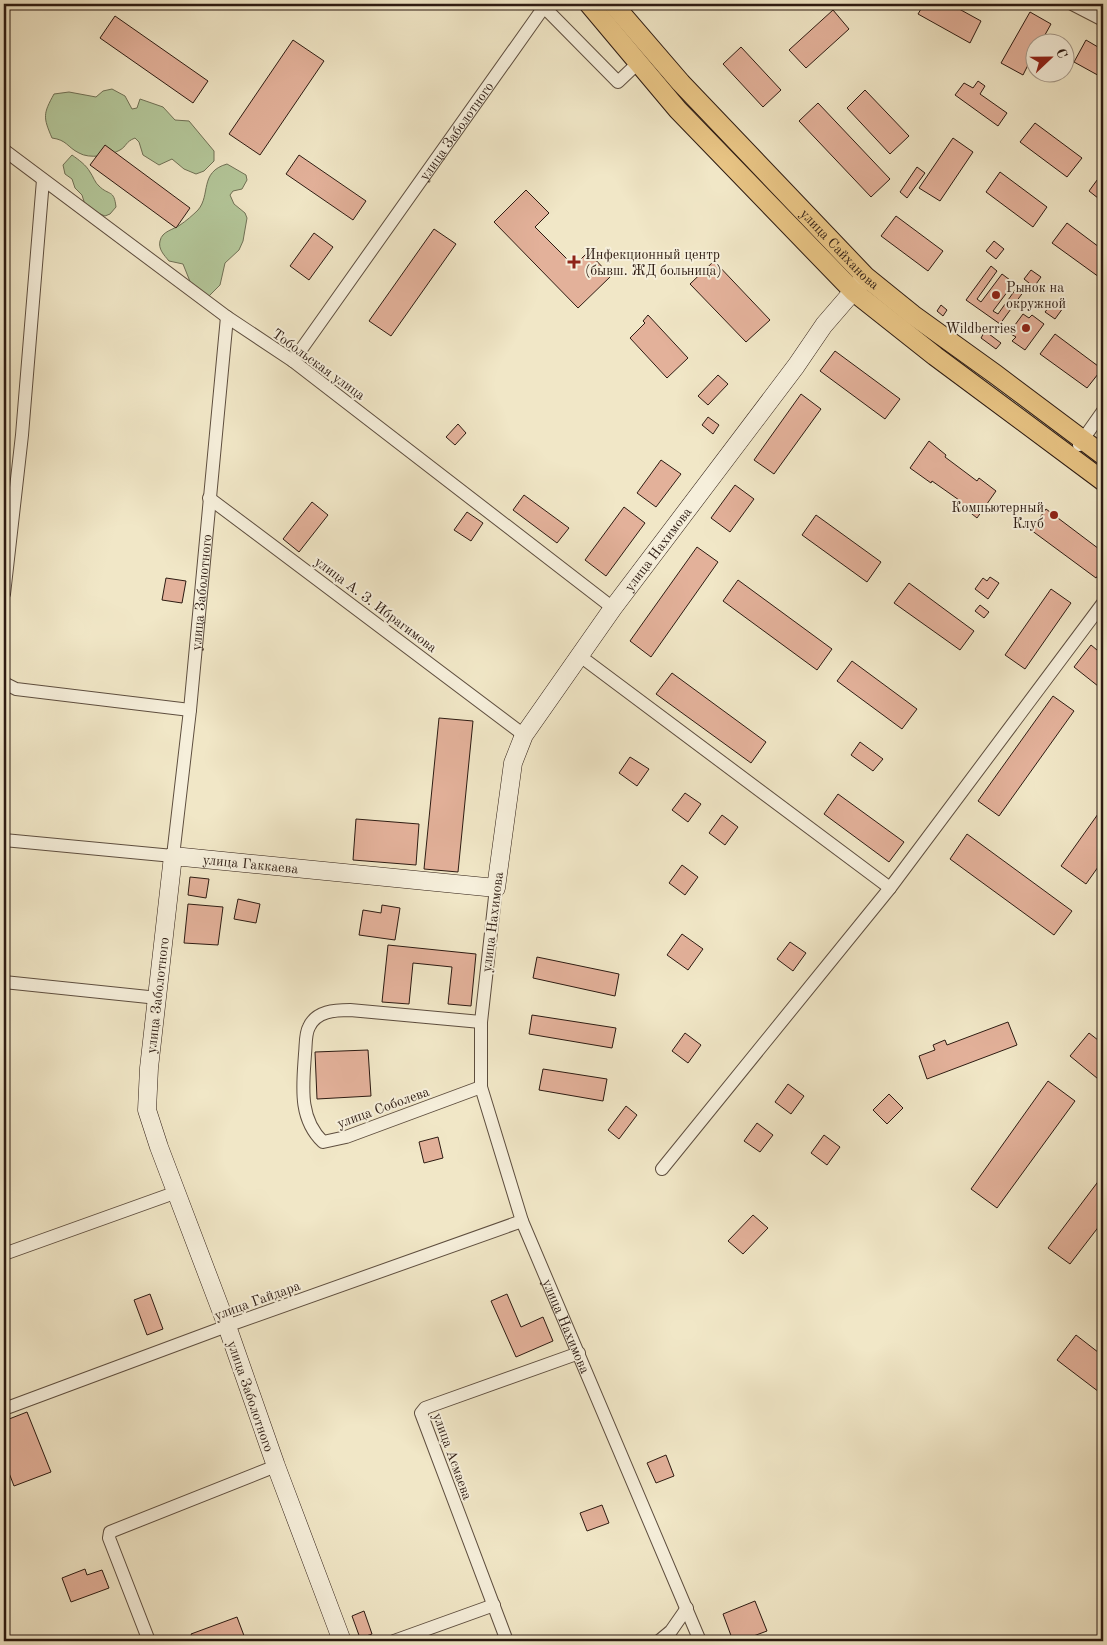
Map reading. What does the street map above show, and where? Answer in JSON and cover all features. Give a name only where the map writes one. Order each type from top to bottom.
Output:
[{"type":"main road","points":[[588,4],[678,110],[853,290],[935,356],[1103,482]]},
{"type":"main road","name":"улица Сайханова","points":[[613,4],[681,83],[866,277],[913,315],[1103,455]]},
{"type":"street","points":[[1072,4],[1103,20]]},
{"type":"street","name":"улица Заболотного","points":[[293,361],[544,7],[618,82],[638,63]]},
{"type":"street","name":"Тобольская улица","points":[[4,150],[227,317],[293,361],[612,608]]},
{"type":"street","points":[[4,594],[22,434],[43,180]]},
{"type":"street","name":"улица Нахимова","points":[[700,1641],[522,1221],[481,1087],[481,1022],[496,888],[513,763],[524,735],[612,608],[796,366],[824,325],[866,277]]},
{"type":"street","name":"улица Заболотного","points":[[227,317],[190,710],[149,1068],[147,1110],[159,1147],[227,1326],[276,1466],[342,1641]]},
{"type":"street","points":[[1070,457],[1103,410]]},
{"type":"street","name":"улица А. З. Ибрагимова","points":[[209,498],[524,735]]},
{"type":"street","points":[[662,1169],[890,888],[1103,603]]},
{"type":"street","points":[[580,656],[890,888]]},
{"type":"street","points":[[4,683],[16,690],[190,710]]},
{"type":"street","name":"улица Гаккаева","points":[[4,840],[496,888]]},
{"type":"street","points":[[4,982],[158,998]]},
{"type":"street","name":"улица Соболева","points":[[481,1022],[350,1010],[334,1010],[318,1016],[309,1026],[302,1096],[310,1126],[323,1142],[346,1138],[481,1087]]},
{"type":"street","points":[[4,1254],[177,1192]]},
{"type":"street","name":"улица Гайдара","points":[[4,1409],[227,1326],[522,1221]]},
{"type":"street","name":"улица Асмаева","points":[[507,1641],[421,1413],[425,1408],[579,1353]]},
{"type":"street","points":[[148,1641],[109,1538],[110,1532],[276,1466]]},
{"type":"street","points":[[394,1641],[494,1605]]},
{"type":"street","points":[[659,1641],[671,1630],[687,1608]]},
{"type":"green space","points":[[112,89],[125,96],[132,109],[137,108],[140,99],[163,107],[175,120],[189,121],[214,151],[214,161],[204,171],[196,174],[184,169],[172,159],[159,165],[143,155],[139,142],[135,138],[116,152],[88,156],[79,153],[64,142],[52,138],[47,125],[46,111],[54,94],[69,92],[96,97],[103,91]]},
{"type":"green space","points":[[72,155],[86,167],[98,185],[114,198],[116,207],[110,214],[105,216],[86,208],[82,195],[75,188],[72,179],[65,174],[63,165]]},
{"type":"green space","points":[[227,164],[246,175],[247,180],[242,189],[233,191],[230,195],[234,204],[245,213],[247,218],[243,241],[239,250],[225,263],[220,285],[209,296],[195,294],[183,264],[169,261],[163,254],[160,241],[165,233],[177,227],[198,210],[202,204],[212,172]]},
{"type":"building","points":[[924,4],[950,4],[981,21],[970,43],[918,14]]},
{"type":"building","points":[[833,10],[849,29],[806,68],[789,50]]},
{"type":"building","points":[[1030,12],[1051,24],[1047,32],[1024,32],[1023,75],[1001,63]]},
{"type":"building","points":[[115,16],[208,81],[193,103],[100,38]]},
{"type":"building","points":[[293,40],[324,61],[260,155],[229,134]]},
{"type":"building","points":[[1086,40],[1103,50],[1103,78],[1074,62]]},
{"type":"building","points":[[741,47],[781,90],[763,107],[723,64]]},
{"type":"building","points":[[978,81],[985,86],[980,94],[1007,113],[998,126],[955,95],[964,83],[973,88]]},
{"type":"building","points":[[865,90],[909,136],[890,154],[847,108]]},
{"type":"building","points":[[818,103],[890,179],[871,197],[799,121]]},
{"type":"building","points":[[1035,123],[1082,158],[1067,177],[1020,142]]},
{"type":"building","points":[[953,138],[973,152],[940,201],[919,188]]},
{"type":"building","points":[[105,145],[190,208],[176,228],[90,165]]},
{"type":"building","points":[[299,155],[366,201],[353,220],[286,174]]},
{"type":"building","points":[[917,167],[925,173],[907,198],[900,192]]},
{"type":"building","points":[[1000,172],[1047,207],[1033,227],[986,192]]},
{"type":"building","points":[[1103,172],[1103,202],[1089,191]]},
{"type":"building","points":[[526,190],[549,213],[535,227],[574,266],[588,252],[611,276],[578,308],[494,222]]},
{"type":"building","points":[[896,216],[943,251],[928,271],[881,236]]},
{"type":"building","points":[[1067,223],[1103,250],[1103,272],[1099,277],[1052,243]]},
{"type":"building","points":[[434,229],[456,244],[391,336],[369,321]]},
{"type":"building","points":[[314,233],[333,247],[309,280],[290,266]]},
{"type":"building","points":[[994,241],[1004,249],[996,259],[986,251]]},
{"type":"building","points":[[714,261],[770,320],[746,342],[690,284]]},
{"type":"building","name":"Рынок на окружной","points":[[991,266],[997,271],[977,299],[981,302],[1002,274],[1014,283],[993,311],[998,314],[1018,286],[1024,291],[1000,324],[966,300]]},
{"type":"building","points":[[1031,270],[1041,277],[1034,287],[1024,279]]},
{"type":"building","points":[[1053,302],[1063,308],[1055,319],[1045,312]]},
{"type":"building","points":[[941,305],[947,310],[943,316],[937,311]]},
{"type":"building","name":"Wildberries","points":[[1023,314],[1029,318],[1032,315],[1044,324],[1025,350],[1012,341],[1016,337],[1009,333]]},
{"type":"building","points":[[648,315],[688,358],[667,378],[630,338],[645,323],[643,321]]},
{"type":"building","points":[[985,331],[1001,343],[996,349],[981,338]]},
{"type":"building","points":[[1055,334],[1102,369],[1087,388],[1040,354]]},
{"type":"building","points":[[835,351],[900,399],[885,419],[820,371]]},
{"type":"building","points":[[718,375],[728,384],[708,405],[698,396]]},
{"type":"building","points":[[801,394],[821,409],[774,474],[754,460]]},
{"type":"building","points":[[708,417],[719,425],[713,434],[702,425]]},
{"type":"building","points":[[458,424],[466,433],[455,445],[446,437]]},
{"type":"building","points":[[929,441],[946,455],[945,457],[977,481],[979,478],[996,491],[977,518],[957,502],[959,500],[910,468]]},
{"type":"building","points":[[661,460],[681,474],[656,507],[637,493]]},
{"type":"building","points":[[735,485],[754,499],[730,532],[711,518]]},
{"type":"building","points":[[524,495],[569,528],[557,543],[513,510]]},
{"type":"building","points":[[312,502],[328,515],[299,552],[283,539]]},
{"type":"building","points":[[624,507],[645,523],[606,576],[585,560]]},
{"type":"building","points":[[1046,509],[1103,552],[1103,568],[1096,578],[1031,530]]},
{"type":"building","points":[[467,512],[483,523],[471,541],[454,530]]},
{"type":"building","points":[[816,515],[881,562],[867,582],[802,535]]},
{"type":"building","points":[[697,547],[718,562],[651,657],[630,641]]},
{"type":"building","points":[[990,577],[999,583],[988,599],[975,589],[983,578],[987,581]]},
{"type":"building","points":[[166,578],[186,581],[182,603],[162,600]]},
{"type":"building","points":[[738,580],[832,649],[817,670],[723,601]]},
{"type":"building","points":[[909,583],[974,631],[960,650],[894,603]]},
{"type":"building","points":[[1051,589],[1071,603],[1025,669],[1005,655]]},
{"type":"building","points":[[980,605],[989,612],[984,618],[975,611]]},
{"type":"building","points":[[1091,645],[1103,655],[1103,690],[1074,667]]},
{"type":"building","points":[[852,661],[917,709],[902,729],[837,681]]},
{"type":"building","points":[[672,673],[766,742],[751,763],[656,694]]},
{"type":"building","points":[[1053,696],[1074,711],[999,816],[978,801]]},
{"type":"building","points":[[439,718],[473,721],[458,872],[424,869]]},
{"type":"building","points":[[860,742],[883,759],[873,771],[851,755]]},
{"type":"building","points":[[630,757],[649,769],[637,786],[619,773]]},
{"type":"building","points":[[685,793],[701,804],[688,822],[672,810]]},
{"type":"building","points":[[838,794],[904,842],[889,862],[824,814]]},
{"type":"building","points":[[1103,807],[1103,860],[1086,884],[1061,866]]},
{"type":"building","points":[[722,815],[738,827],[725,845],[709,833]]},
{"type":"building","points":[[356,819],[419,824],[416,865],[353,860]]},
{"type":"building","points":[[967,834],[1072,911],[1054,935],[950,859]]},
{"type":"building","points":[[682,865],[698,877],[685,895],[669,883]]},
{"type":"building","points":[[190,877],[209,879],[206,898],[188,895]]},
{"type":"building","points":[[238,899],[260,904],[256,923],[234,919]]},
{"type":"building","points":[[188,904],[223,907],[218,945],[184,943]]},
{"type":"building","points":[[382,905],[400,908],[395,940],[359,935],[363,910],[381,913]]},
{"type":"building","points":[[682,934],[703,949],[688,970],[667,955]]},
{"type":"building","points":[[790,942],[806,953],[793,971],[777,959]]},
{"type":"building","points":[[388,945],[476,954],[471,1006],[448,1004],[452,967],[413,963],[409,1004],[382,1002]]},
{"type":"building","points":[[537,957],[619,974],[615,996],[533,978]]},
{"type":"building","points":[[532,1015],[616,1028],[612,1048],[529,1034]]},
{"type":"building","points":[[1008,1022],[1017,1045],[927,1079],[919,1056],[935,1050],[933,1045],[945,1040],[947,1045]]},
{"type":"building","points":[[685,1033],[701,1045],[688,1063],[672,1051]]},
{"type":"building","points":[[1089,1033],[1103,1044],[1103,1083],[1070,1056]]},
{"type":"building","points":[[368,1050],[371,1096],[317,1099],[315,1052]]},
{"type":"building","points":[[543,1069],[607,1079],[603,1101],[539,1090]]},
{"type":"building","points":[[1048,1081],[1075,1101],[997,1208],[971,1189]]},
{"type":"building","points":[[788,1084],[804,1096],[791,1114],[775,1102]]},
{"type":"building","points":[[889,1094],[903,1108],[887,1124],[873,1110]]},
{"type":"building","points":[[626,1106],[637,1115],[619,1139],[608,1130]]},
{"type":"building","points":[[757,1123],[773,1135],[760,1152],[744,1141]]},
{"type":"building","points":[[824,1135],[840,1147],[827,1165],[811,1153]]},
{"type":"building","points":[[438,1137],[443,1158],[424,1163],[419,1142]]},
{"type":"building","points":[[1103,1175],[1103,1221],[1070,1264],[1048,1248]]},
{"type":"building","points":[[753,1215],[768,1228],[743,1254],[728,1241]]},
{"type":"building","points":[[150,1294],[163,1329],[147,1335],[134,1300]]},
{"type":"building","points":[[507,1294],[521,1327],[543,1317],[553,1341],[516,1357],[491,1301]]},
{"type":"building","points":[[1076,1335],[1103,1356],[1103,1395],[1057,1360]]},
{"type":"building","points":[[27,1412],[51,1472],[14,1486],[4,1460],[4,1421]]},
{"type":"building","points":[[666,1455],[674,1476],[656,1483],[647,1463]]},
{"type":"building","points":[[602,1505],[609,1523],[587,1531],[580,1513]]},
{"type":"building","points":[[85,1569],[87,1575],[102,1570],[109,1588],[71,1602],[62,1578]]},
{"type":"building","points":[[755,1601],[767,1631],[740,1641],[733,1641],[723,1614]]},
{"type":"building","points":[[364,1611],[372,1634],[360,1638],[352,1616]]},
{"type":"building","points":[[237,1617],[246,1641],[194,1641],[191,1634]]},
{"type":"building","points":[[778,1637],[780,1641],[767,1641]]},
{"type":"place","name":"Инфекционный центр (бывш. ЖД больница)","points":[[574,262]]},
{"type":"place","name":"Рынок на окружной","points":[[996,295]]},
{"type":"place","name":"Wildberries","points":[[1026,328]]},
{"type":"place","name":"Компьютерный Клуб","points":[[1054,515]]}]
